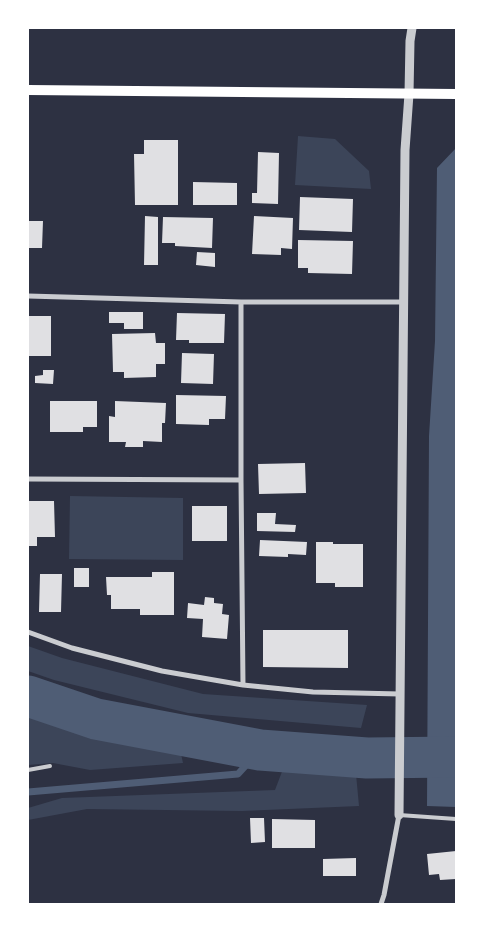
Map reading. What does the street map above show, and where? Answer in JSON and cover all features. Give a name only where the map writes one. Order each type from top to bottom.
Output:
[{"type":"main road","points":[[28,90],[456,94]]},
{"type":"street","points":[[381,904],[399,815],[405,150],[412,28]]},
{"type":"street","points":[[28,296],[241,302],[404,302]]},
{"type":"street","points":[[241,302],[243,685]]},
{"type":"street","points":[[28,479],[241,480]]},
{"type":"street","points":[[28,632],[72,648],[162,671],[243,685],[313,692],[400,694]]},
{"type":"lane","points":[[28,770],[50,766]]},
{"type":"lane","points":[[399,815],[456,819]]},
{"type":"shaded area","points":[[298,136],[335,139],[369,171],[371,189],[295,185]]},
{"type":"shaded area","points":[[456,148],[456,807],[427,806],[429,436],[435,341],[437,168]]},
{"type":"shaded area","points":[[70,496],[183,498],[183,560],[69,559]]},
{"type":"shaded area","points":[[28,646],[62,658],[203,694],[367,705],[361,728],[188,713],[54,680],[28,671]]},
{"type":"shaded area","points":[[28,714],[82,731],[180,749],[183,763],[90,770],[53,763],[28,765]]},
{"type":"shaded area","points":[[283,769],[356,774],[359,806],[242,811],[87,809],[28,820],[28,808],[62,798],[275,790]]},
{"type":"building","points":[[144,140],[178,140],[178,205],[135,205],[134,154],[144,154]]},
{"type":"building","points":[[258,152],[279,153],[278,204],[252,203],[252,193],[257,193]]},
{"type":"building","points":[[193,182],[237,183],[237,205],[193,205]]},
{"type":"building","points":[[300,197],[353,199],[352,232],[299,230]]},
{"type":"building","points":[[145,216],[158,217],[158,265],[144,265]]},
{"type":"building","points":[[254,216],[293,218],[292,249],[281,248],[281,255],[252,254]]},
{"type":"building","points":[[163,217],[213,218],[212,248],[175,246],[175,243],[162,243]]},
{"type":"building","points":[[28,221],[43,221],[42,248],[28,248]]},
{"type":"building","points":[[298,240],[353,241],[352,274],[308,273],[308,268],[298,268]]},
{"type":"building","points":[[197,252],[215,253],[215,267],[196,265]]},
{"type":"building","points":[[109,312],[143,312],[143,329],[124,329],[124,323],[109,323]]},
{"type":"building","points":[[177,313],[225,314],[224,343],[189,343],[189,340],[176,340]]},
{"type":"building","points":[[28,316],[51,316],[51,356],[28,356]]},
{"type":"building","points":[[155,333],[156,343],[165,343],[165,364],[156,364],[156,377],[124,378],[124,372],[113,372],[112,334]]},
{"type":"building","points":[[182,353],[214,354],[213,384],[181,383]]},
{"type":"building","points":[[43,370],[54,370],[53,384],[35,383],[35,376],[43,375]]},
{"type":"building","points":[[176,395],[226,396],[225,419],[209,419],[209,425],[176,424]]},
{"type":"building","points":[[50,401],[97,401],[97,427],[83,427],[83,432],[50,432]]},
{"type":"building","points":[[115,401],[166,403],[165,423],[162,423],[162,442],[143,441],[143,447],[125,447],[126,442],[109,442],[109,416],[115,417]]},
{"type":"building","points":[[305,463],[306,493],[259,494],[258,464]]},
{"type":"building","points":[[28,501],[54,501],[55,537],[37,537],[37,546],[28,546]]},
{"type":"building","points":[[192,506],[227,506],[227,541],[192,541]]},
{"type":"building","points":[[257,513],[276,513],[275,524],[296,525],[295,532],[257,531]]},
{"type":"building","points":[[260,540],[307,542],[306,555],[288,554],[288,557],[259,556]]},
{"type":"building","points":[[316,542],[363,544],[363,587],[335,587],[335,583],[316,583]]},
{"type":"building","points":[[74,568],[89,568],[89,587],[74,587]]},
{"type":"building","points":[[152,572],[174,572],[174,615],[140,615],[140,609],[111,609],[111,595],[107,595],[106,577],[152,577]]},
{"type":"building","points":[[40,574],[62,574],[61,612],[39,612]]},
{"type":"building","points":[[205,597],[214,598],[214,603],[223,604],[222,614],[229,615],[227,639],[202,637],[203,619],[187,618],[188,603],[204,605]]},
{"type":"building","points":[[263,630],[348,630],[348,668],[263,667]]},
{"type":"building","points":[[250,818],[264,818],[265,842],[251,843]]},
{"type":"building","points":[[272,819],[315,820],[315,848],[272,848]]},
{"type":"building","points":[[456,851],[456,879],[440,880],[439,874],[429,875],[427,854]]},
{"type":"building","points":[[356,858],[356,876],[323,876],[323,859]]},
{"type":"waterway","points":[[28,696],[96,719],[260,750],[367,758],[456,757]]},
{"type":"waterway","points":[[28,792],[238,774],[260,750]]}]
